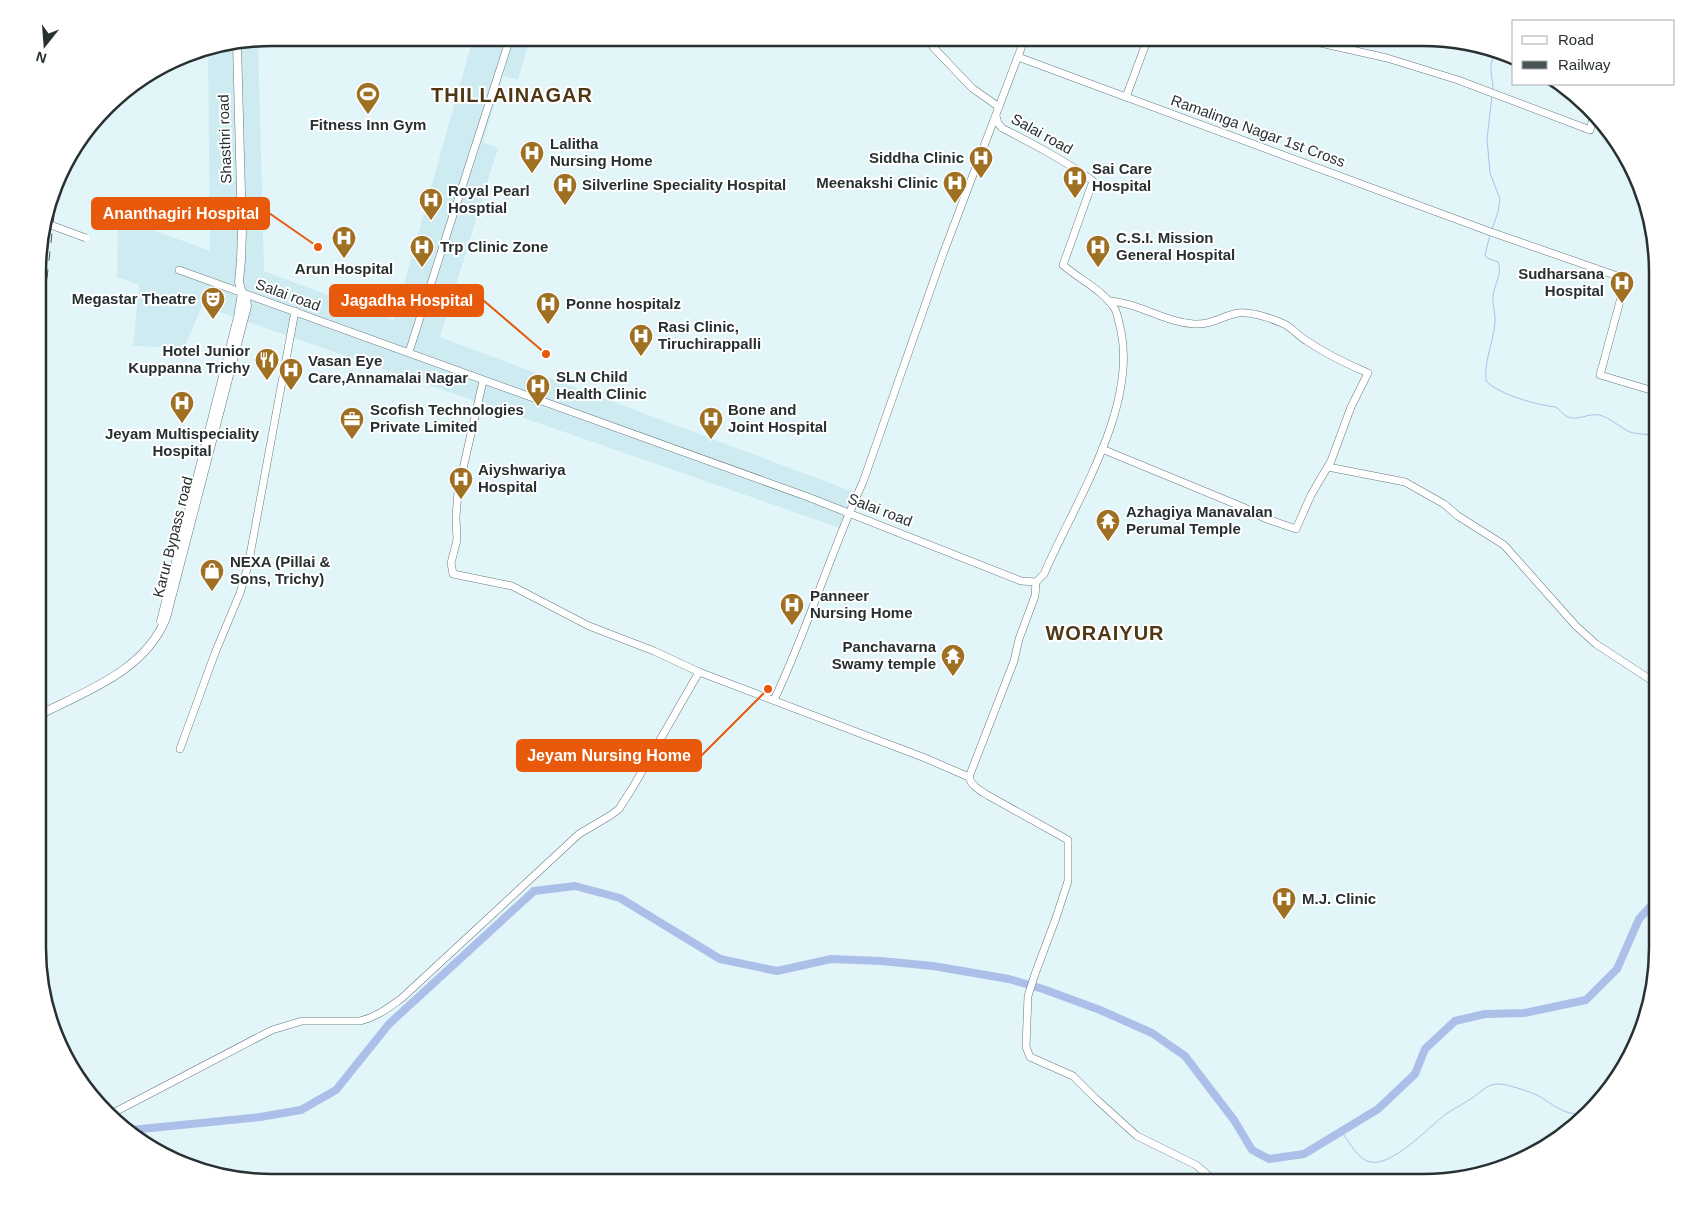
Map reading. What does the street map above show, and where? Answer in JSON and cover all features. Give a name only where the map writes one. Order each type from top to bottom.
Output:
[{"type":"main road","name":"Shasthri road","points":[[237,49],[242,230],[239,282],[242,293]]},
{"type":"main road","name":"Karur Bypass road","points":[[46,712],[121,672],[142,655],[155,640],[166,618],[245,312],[246,298],[242,293]]},
{"type":"street","points":[[409,352],[507,46]]},
{"type":"street","points":[[933,46],[972,88],[1000,107]]},
{"type":"street","points":[[774,700],[788,672],[849,513],[863,482],[943,254],[1022,46]]},
{"type":"street","points":[[1126,97],[1145,46]]},
{"type":"street","points":[[1334,46],[1387,58],[1487,91],[1590,130],[1592,122]]},
{"type":"street","name":"Ramalinga Nagar 1st Cross","points":[[1018,57],[1491,232],[1626,279],[1600,375],[1649,390]]},
{"type":"street","name":"Salai road","points":[[996,116],[1002,128],[1052,154],[1093,181],[1063,265],[1110,301]]},
{"type":"street","points":[[52,225],[86,238]]},
{"type":"street","name":"Salai road","points":[[178,270],[390,347],[409,352],[483,381],[849,513],[1021,581],[1036,582]]},
{"type":"street","points":[[1102,449],[1245,508],[1264,518],[1296,529],[1311,495],[1328,467],[1351,407],[1368,373],[1307,342],[1284,323],[1261,316],[1244,312],[1216,321],[1191,324],[1167,318],[1130,304],[1110,301]]},
{"type":"street","points":[[969,776],[1014,661],[1019,639],[1034,596],[1036,582],[1044,574],[1102,449],[1118,397],[1124,365],[1123,342],[1116,312],[1110,301]]},
{"type":"street","points":[[180,749],[215,653],[240,593],[248,566],[295,311]]},
{"type":"street","points":[[483,381],[458,491],[457,540],[451,563],[454,574],[512,586],[589,626],[654,651],[699,672],[969,776],[970,780],[989,796],[1068,840],[1068,881],[1034,974],[1028,996],[1026,1048],[1030,1057],[1073,1076],[1137,1136],[1196,1165],[1207,1174]]},
{"type":"street","points":[[1328,467],[1405,482],[1444,504],[1458,516],[1504,544],[1576,626],[1596,644],[1649,679]]},
{"type":"street","points":[[116,1111],[272,1030],[302,1021],[360,1021],[378,1016],[402,998],[579,834],[619,809],[699,672]]},
{"type":"shaded area","points":[[471,46],[528,46],[518,80],[503,76],[483,142],[498,148],[440,337],[854,492],[840,528],[202,306],[184,348],[133,346],[139,285],[117,277],[118,217],[210,251],[208,55],[242,48],[258,47],[264,271],[394,320]]},
{"type":"waterway","points":[[1493,90],[1491,66],[1494,57]]},
{"type":"waterway","points":[[1492,96],[1487,139],[1490,173],[1500,199],[1492,229]]},
{"type":"waterway","points":[[1490,235],[1485,255],[1487,258],[1498,262],[1499,275],[1493,296],[1495,323],[1486,366],[1486,381],[1509,395],[1529,402],[1556,407],[1568,417],[1576,418],[1599,415],[1630,432],[1649,435]]},
{"type":"waterway","points":[[137,1129],[260,1117],[301,1110],[336,1090],[389,1024],[534,891],[575,886],[620,898],[720,959],[777,971],[831,959],[881,961],[933,966],[1009,979],[1043,989],[1100,1010],[1152,1033],[1185,1056],[1234,1120],[1252,1150],[1269,1159],[1304,1154],[1378,1109],[1415,1074],[1425,1049],[1455,1021],[1485,1014],[1524,1013],[1586,1000],[1617,969],[1639,919],[1649,908]]},
{"type":"waterway","points":[[1341,1131],[1361,1157],[1370,1162],[1379,1162],[1410,1145],[1446,1114],[1495,1084],[1503,1084],[1525,1090],[1539,1096],[1563,1111],[1576,1114]]},
{"type":"railway","points":[[46,287],[54,212]]},
{"type":"place","name":"Fitness Inn Gym","points":[[368,115]]},
{"type":"place","name":"Lalitha Nursing Home","points":[[532,174]]},
{"type":"place","name":"Siddha Clinic","points":[[981,179]]},
{"type":"place","name":"Sai Care Hospital","points":[[1075,199]]},
{"type":"place","name":"Meenakshi Clinic","points":[[955,204]]},
{"type":"place","name":"Silverline Speciality Hospital","points":[[565,206]]},
{"type":"place","name":"Royal Pearl Hosptial","points":[[431,221]]},
{"type":"place","name":"Ananthagiri Hospital","points":[[318,247]]},
{"type":"place","name":"Arun Hospital","points":[[344,259]]},
{"type":"place","name":"Trp Clinic Zone","points":[[422,268]]},
{"type":"place","name":"C.S.I. Mission General Hospital","points":[[1098,268]]},
{"type":"place","name":"Sudharsana Hospital","points":[[1622,304]]},
{"type":"place","name":"Megastar Theatre","points":[[213,320]]},
{"type":"place","name":"Ponne hospitalz","points":[[548,325]]},
{"type":"place","name":"Jagadha Hospital","points":[[546,354]]},
{"type":"place","name":"Rasi Clinic, Tiruchirappalli","points":[[641,357]]},
{"type":"place","name":"Hotel Junior Kuppanna Trichy","points":[[267,381]]},
{"type":"place","name":"Vasan Eye Care,Annamalai Nagar","points":[[291,391]]},
{"type":"place","name":"SLN Child Health Clinic","points":[[538,407]]},
{"type":"place","name":"Jeyam Multispeciality Hospital","points":[[182,424]]},
{"type":"place","name":"Scofish Technologies Private Limited","points":[[352,440]]},
{"type":"place","name":"Bone and Joint Hospital","points":[[711,440]]},
{"type":"place","name":"Aiyshwariya Hospital","points":[[461,500]]},
{"type":"place","name":"Azhagiya Manavalan Perumal Temple","points":[[1108,542]]},
{"type":"place","name":"NEXA (Pillai & Sons, Trichy)","points":[[212,592]]},
{"type":"place","name":"Panneer Nursing Home","points":[[792,626]]},
{"type":"place","name":"Panchavarna Swamy temple","points":[[953,677]]},
{"type":"place","name":"Jeyam Nursing Home","points":[[768,689]]},
{"type":"place","name":"M.J. Clinic","points":[[1284,920]]},
{"type":"district","name":"THILLAINAGAR","points":[[512,95]]},
{"type":"district","name":"WORAIYUR","points":[[1105,633]]}]
